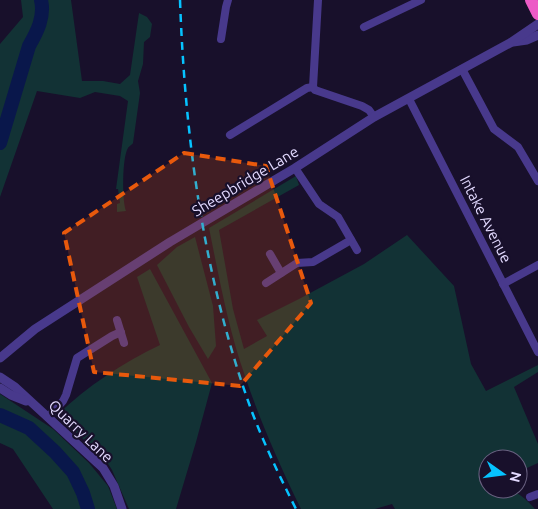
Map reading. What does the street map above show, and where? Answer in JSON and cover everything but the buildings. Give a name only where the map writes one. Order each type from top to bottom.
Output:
[{"type":"highway","points":[[531,0],[538,14]]},
{"type":"street","points":[[221,39],[228,0]]},
{"type":"street","points":[[318,0],[313,86],[315,90],[362,106],[369,110],[374,117]]},
{"type":"street","points":[[364,27],[422,0]]},
{"type":"street","name":"Sheepbridge Lane","points":[[0,358],[36,328],[145,257],[295,168],[374,117],[512,42],[538,24]]},
{"type":"street","name":"Sheepbridge Lane","points":[[512,42],[527,40],[538,35]]},
{"type":"street","points":[[462,69],[494,129],[518,147],[538,181]]},
{"type":"street","points":[[230,134],[313,86]]},
{"type":"street","name":"Intake Avenue","points":[[409,99],[538,352]]},
{"type":"street","points":[[295,168],[319,204],[338,217],[357,250]]},
{"type":"street","points":[[266,283],[297,263],[313,262],[351,240]]},
{"type":"street","points":[[270,254],[282,273]]},
{"type":"street","points":[[503,284],[538,265]]},
{"type":"street","points":[[117,320],[124,343]]},
{"type":"street","points":[[48,417],[66,395],[77,358],[121,332]]},
{"type":"street","name":"Quarry Lane","points":[[0,376],[15,386],[31,403],[103,468],[114,486],[122,509]]},
{"type":"street","name":"Quarry Lane","points":[[0,388],[11,395],[31,403]]},
{"type":"highlighted area","points":[[184,153],[266,166],[311,303],[240,386],[94,372],[64,233]]},
{"type":"green space","points":[[21,0],[71,0],[82,81],[103,81],[120,84],[130,75],[139,13],[147,17],[152,24],[150,37],[144,42],[143,64],[138,81],[140,93],[133,143],[128,148],[125,160],[123,189],[126,211],[117,212],[117,204],[120,203],[118,189],[116,189],[128,101],[120,96],[95,92],[80,98],[37,91],[0,197],[0,44],[23,17]]},
{"type":"green space","points":[[296,176],[299,185],[219,230],[233,309],[244,349],[267,336],[257,320],[364,264],[407,235],[454,286],[471,364],[486,391],[538,365],[538,372],[514,387],[538,444],[538,463],[528,468],[528,449],[478,449],[478,499],[525,499],[535,509],[395,509],[392,504],[375,509],[301,509],[264,427],[239,358],[224,302],[209,228]]},
{"type":"green space","points":[[195,237],[213,306],[216,346],[208,359],[157,265],[177,247]]},
{"type":"green space","points":[[150,269],[212,383],[176,509],[129,509],[112,470],[105,459],[57,415],[106,376],[132,359],[160,345],[137,277]]},
{"type":"green space","points":[[0,394],[53,429],[89,463],[108,486],[117,509],[53,509],[13,449],[0,443]]},
{"type":"waterway","points":[[0,143],[29,46],[40,24],[41,0]]},
{"type":"waterway","points":[[0,415],[29,428],[55,452],[73,472],[88,509]]},
{"type":"railway","points":[[180,0],[192,157],[209,261],[235,362],[252,412],[296,509]]}]
